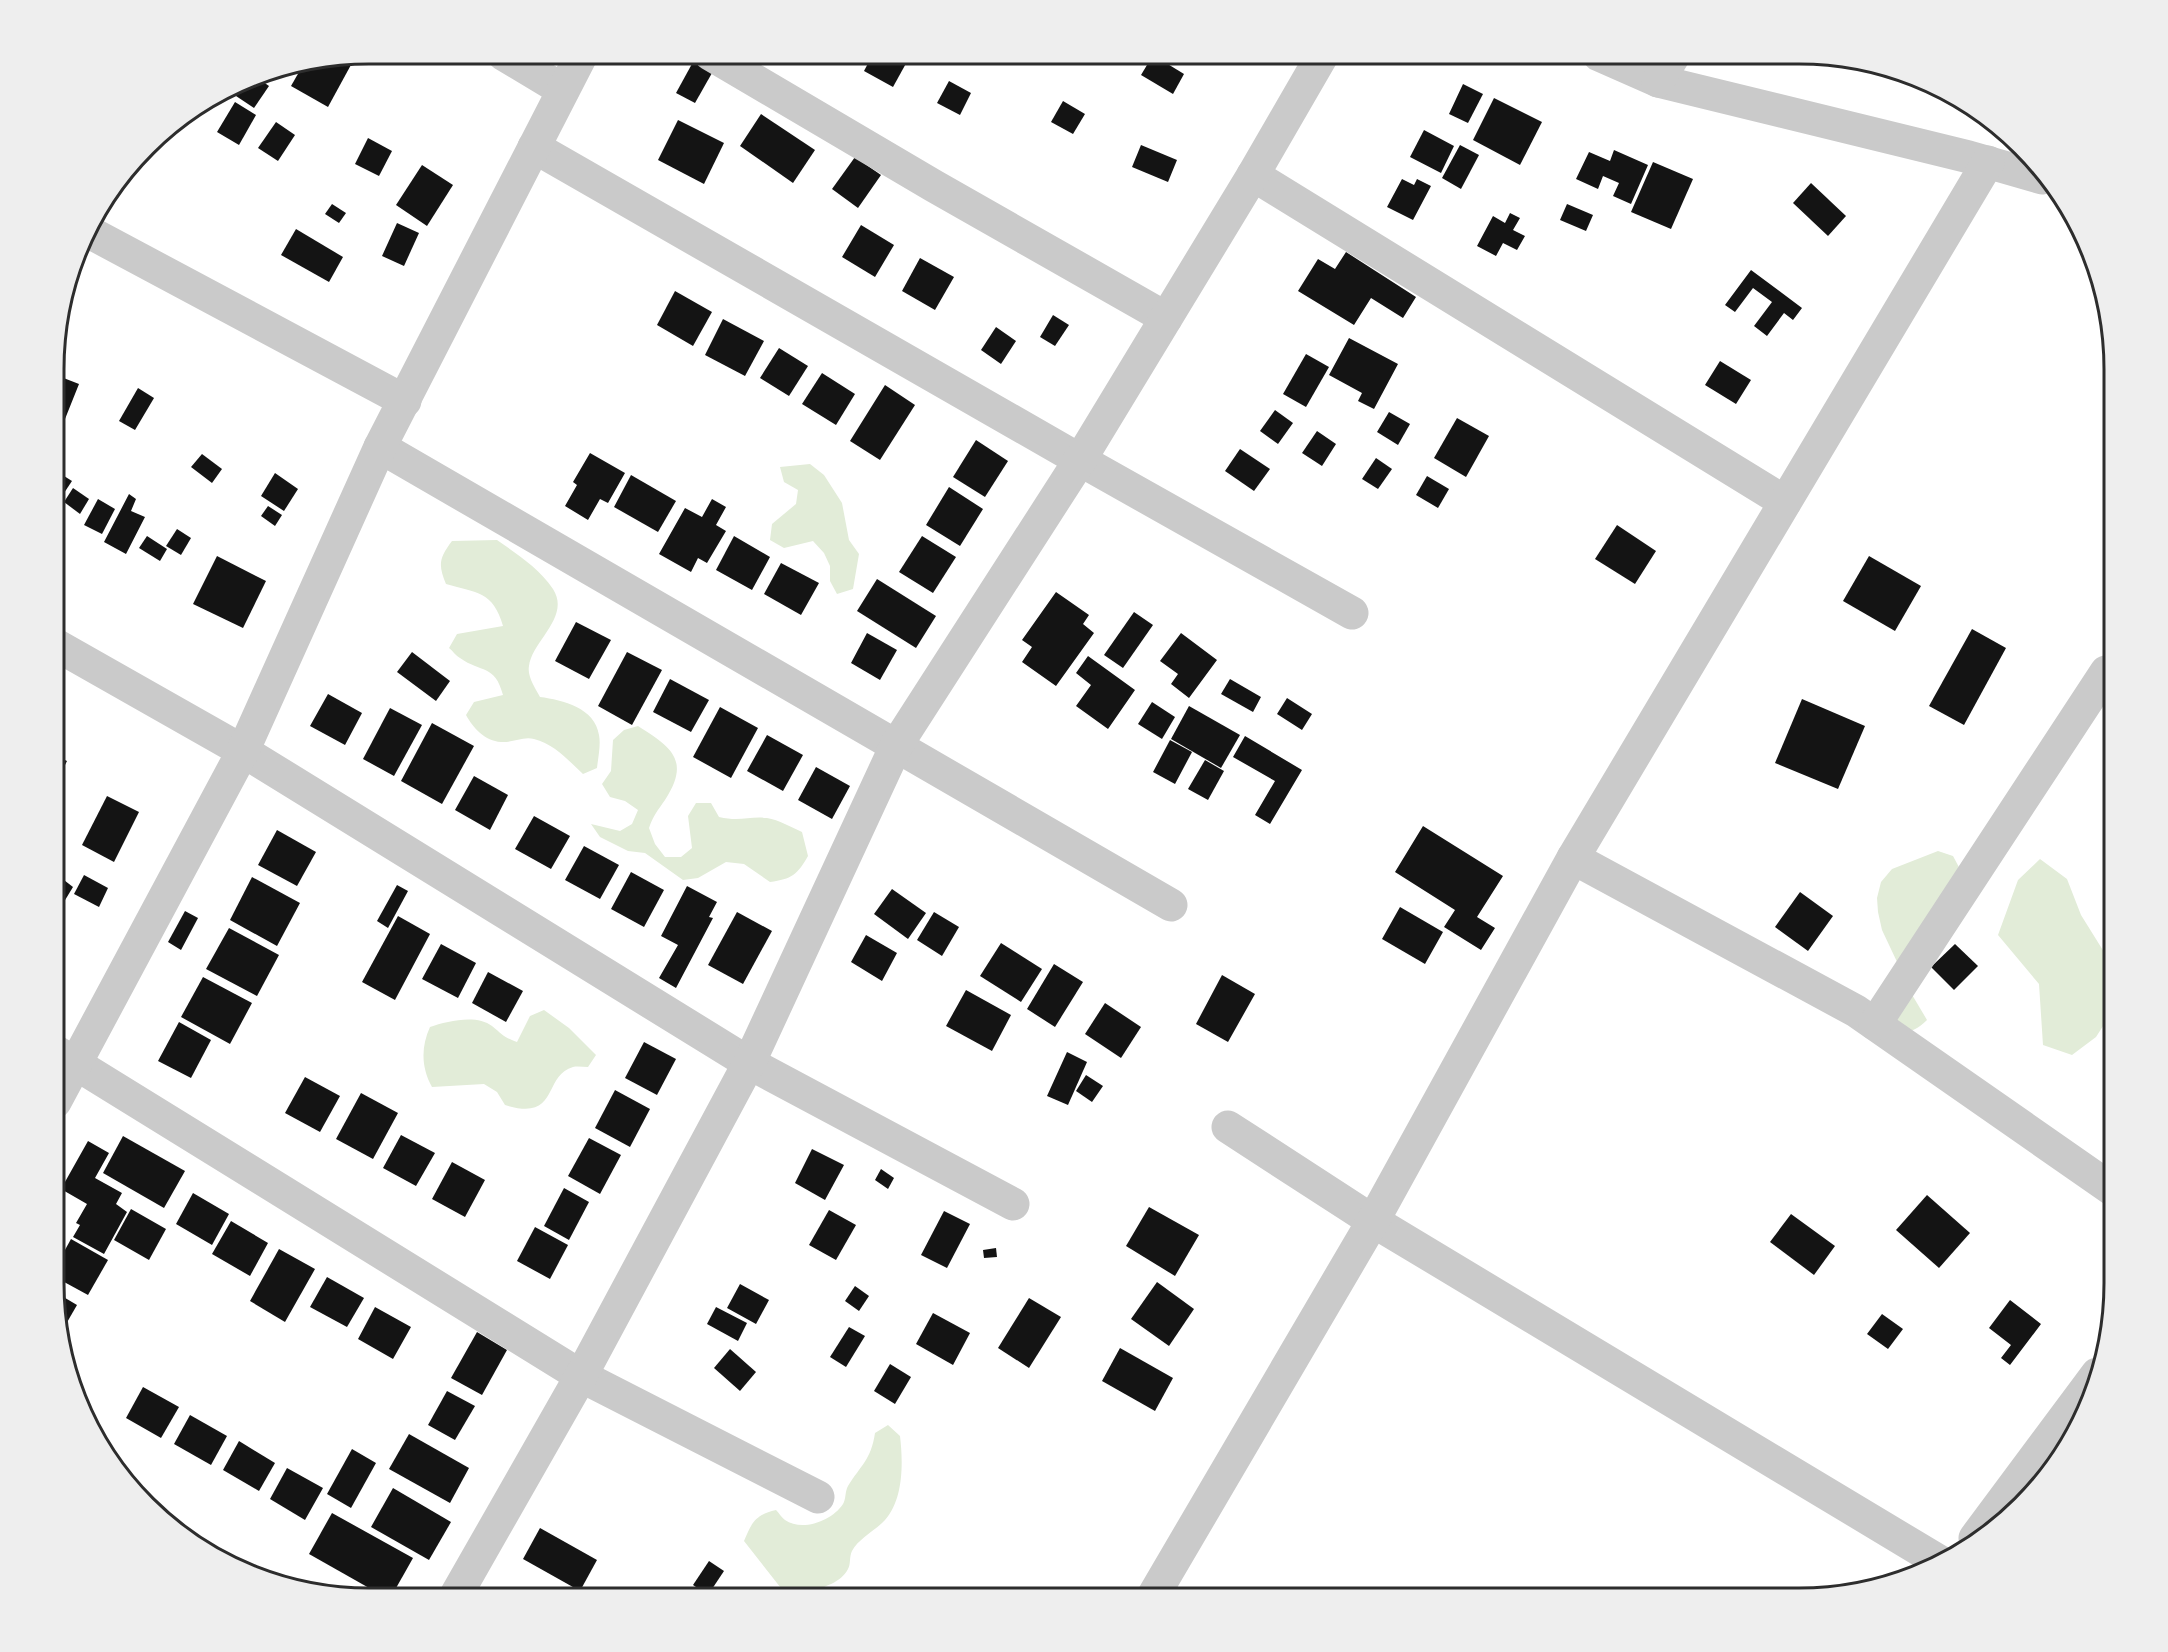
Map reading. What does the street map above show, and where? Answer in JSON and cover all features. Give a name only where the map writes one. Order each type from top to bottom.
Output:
[{"type":"street","points":[[520,64],[564,90]]},
{"type":"street","points":[[577,64],[380,447],[243,751],[66,1057],[581,1376],[818,1497]]},
{"type":"street","points":[[727,64],[1166,318]]},
{"type":"street","points":[[460,1588],[581,1376],[749,1063],[896,746],[1080,460],[1253,175],[1317,64]]},
{"type":"street","points":[[1645,64],[1666,68],[2034,176]]},
{"type":"street","points":[[534,147],[1352,613]]},
{"type":"street","points":[[1166,1588],[1373,1221],[1573,858],[1988,162]]},
{"type":"street","points":[[1253,175],[1785,502]]},
{"type":"street","points":[[95,235],[405,401]]},
{"type":"street","points":[[380,447],[1171,905]]},
{"type":"street","points":[[64,650],[243,751],[749,1063],[1013,1204]]},
{"type":"street","points":[[1875,1024],[2104,675]]},
{"type":"street","points":[[1573,858],[1856,1011],[2104,1184]]},
{"type":"street","points":[[1228,1127],[1373,1221],[1931,1557]]},
{"type":"street","points":[[1986,1524],[2082,1394]]},
{"type":"green space","points":[[810,464],[824,475],[842,503],[849,540],[859,554],[853,589],[837,594],[830,581],[830,566],[824,553],[813,541],[784,548],[770,540],[772,524],[796,504],[798,490],[784,482],[780,467]]},
{"type":"green space","points":[[497,540],[541,574],[553,589],[557,599],[554,619],[532,657],[529,674],[540,697],[558,700],[577,707],[591,718],[596,726],[600,743],[597,768],[583,774],[560,753],[541,741],[530,738],[505,742],[490,739],[472,725],[466,715],[474,702],[503,695],[496,678],[486,670],[468,663],[449,648],[457,634],[503,626],[489,600],[475,592],[446,584],[441,562],[444,552],[452,541]]},
{"type":"green space","points":[[638,726],[668,748],[677,765],[673,786],[649,828],[655,844],[665,857],[681,857],[692,848],[688,816],[696,803],[711,803],[719,817],[767,818],[802,832],[808,856],[801,868],[789,877],[770,882],[744,864],[726,862],[698,878],[683,880],[645,853],[628,851],[600,837],[591,824],[620,831],[632,824],[638,810],[625,801],[610,797],[602,784],[611,771],[613,740],[624,730]]},
{"type":"green space","points":[[1938,851],[1953,856],[1961,871],[1911,993],[1927,1020],[1908,1032],[1893,1030],[1886,1028],[1898,964],[1882,930],[1878,912],[1877,898],[1881,882],[1892,869]]},
{"type":"green space","points":[[2040,859],[2067,879],[2081,915],[2104,952],[2104,1025],[2096,1037],[2072,1055],[2043,1045],[2039,984],[1998,935],[2018,880]]},
{"type":"green space","points":[[544,1010],[569,1028],[596,1055],[588,1067],[573,1067],[563,1072],[543,1103],[534,1108],[522,1109],[505,1105],[497,1092],[484,1084],[432,1087],[424,1064],[425,1042],[430,1027],[453,1021],[478,1020],[486,1022],[517,1042],[530,1016]]},
{"type":"green space","points":[[888,1425],[900,1436],[901,1480],[896,1502],[891,1511],[881,1524],[855,1547],[851,1553],[849,1567],[841,1578],[823,1588],[781,1588],[744,1541],[752,1524],[763,1514],[776,1510],[785,1520],[800,1525],[816,1523],[832,1515],[843,1504],[848,1486],[868,1456],[875,1433]]},
{"type":"building","points":[[692,64],[696,64],[712,73],[695,103],[676,93]]},
{"type":"building","points":[[868,64],[906,64],[893,87],[864,71]]},
{"type":"building","points":[[1148,64],[1168,64],[1184,74],[1173,94],[1141,75]]},
{"type":"building","points":[[351,65],[328,107],[291,86],[298,73]]},
{"type":"building","points":[[949,81],[971,93],[960,115],[937,103]]},
{"type":"building","points":[[265,83],[269,86],[254,108],[235,95]]},
{"type":"building","points":[[1463,84],[1483,94],[1468,123],[1449,114]]},
{"type":"building","points":[[1494,98],[1542,122],[1520,165],[1473,140]]},
{"type":"building","points":[[1063,101],[1085,114],[1073,134],[1051,122]]},
{"type":"building","points":[[235,102],[256,115],[239,145],[217,132]]},
{"type":"building","points":[[761,114],[815,150],[793,183],[740,146]]},
{"type":"building","points":[[678,120],[724,143],[704,184],[658,160]]},
{"type":"building","points":[[276,122],[295,135],[278,161],[258,148]]},
{"type":"building","points":[[1424,130],[1454,146],[1441,173],[1410,157]]},
{"type":"building","points":[[368,138],[392,151],[379,176],[355,164]]},
{"type":"building","points":[[1141,145],[1177,160],[1168,182],[1132,167]]},
{"type":"building","points":[[1460,145],[1479,155],[1461,189],[1442,178]]},
{"type":"building","points":[[1614,150],[1648,165],[1631,204],[1613,196],[1619,183],[1603,176],[1598,189],[1576,179],[1589,152],[1610,161]]},
{"type":"building","points":[[855,157],[881,175],[858,208],[832,189]]},
{"type":"building","points":[[1653,162],[1693,179],[1671,229],[1631,212]]},
{"type":"building","points":[[422,165],[453,185],[427,226],[396,205]]},
{"type":"building","points":[[1402,179],[1414,185],[1417,179],[1431,186],[1413,220],[1387,207]]},
{"type":"building","points":[[1811,183],[1846,216],[1828,236],[1793,203]]},
{"type":"building","points":[[332,204],[346,213],[339,223],[325,214]]},
{"type":"building","points":[[1567,204],[1593,215],[1586,231],[1560,220]]},
{"type":"building","points":[[1510,213],[1520,218],[1513,230],[1525,236],[1517,250],[1503,243],[1496,256],[1477,246],[1493,216],[1505,223]]},
{"type":"building","points":[[397,223],[419,233],[404,266],[382,256]]},
{"type":"building","points":[[861,225],[894,245],[875,277],[842,257]]},
{"type":"building","points":[[296,229],[343,257],[329,282],[281,255]]},
{"type":"building","points":[[1346,252],[1416,297],[1403,318],[1371,298],[1354,325],[1298,291],[1318,259],[1335,269]]},
{"type":"building","points":[[920,258],[954,277],[935,310],[902,291]]},
{"type":"building","points":[[1751,270],[1802,308],[1793,320],[1784,313],[1767,336],[1754,326],[1772,302],[1753,288],[1735,312],[1725,305]]},
{"type":"building","points":[[675,291],[712,312],[693,346],[657,325]]},
{"type":"building","points":[[1053,315],[1069,325],[1055,346],[1040,337]]},
{"type":"building","points":[[723,319],[764,341],[745,376],[705,355]]},
{"type":"building","points":[[996,327],[1016,341],[1001,364],[981,350]]},
{"type":"building","points":[[1349,338],[1398,364],[1374,409],[1358,401],[1362,393],[1329,375]]},
{"type":"building","points":[[779,348],[808,366],[789,396],[760,378]]},
{"type":"building","points":[[1306,354],[1329,367],[1306,407],[1283,394]]},
{"type":"building","points":[[1720,361],[1751,380],[1736,404],[1705,385]]},
{"type":"building","points":[[822,373],[855,394],[836,425],[802,404]]},
{"type":"building","points":[[64,378],[79,384],[64,422]]},
{"type":"building","points":[[885,385],[915,405],[880,460],[850,441]]},
{"type":"building","points":[[138,388],[154,398],[135,430],[119,421]]},
{"type":"building","points":[[1275,410],[1293,423],[1278,444],[1260,431]]},
{"type":"building","points":[[1389,412],[1410,424],[1398,445],[1377,432]]},
{"type":"building","points":[[1457,418],[1489,436],[1466,477],[1434,458]]},
{"type":"building","points":[[1317,431],[1336,444],[1322,466],[1302,453]]},
{"type":"building","points":[[976,440],[1008,461],[985,497],[953,477]]},
{"type":"building","points":[[1240,449],[1270,469],[1254,491],[1225,471]]},
{"type":"building","points":[[590,453],[625,473],[608,503],[600,499],[588,520],[565,506],[577,485],[573,482]]},
{"type":"building","points":[[202,454],[222,469],[212,483],[191,467]]},
{"type":"building","points":[[1376,458],[1392,469],[1378,489],[1362,479]]},
{"type":"building","points":[[275,473],[298,489],[284,511],[261,496]]},
{"type":"building","points":[[631,475],[676,501],[658,532],[614,507]]},
{"type":"building","points":[[64,476],[72,481],[64,493]]},
{"type":"building","points":[[1427,476],[1449,489],[1438,508],[1416,495]]},
{"type":"building","points":[[949,487],[983,509],[960,546],[926,525]]},
{"type":"building","points":[[73,488],[89,499],[80,514],[64,502]]},
{"type":"building","points":[[129,494],[136,499],[131,511],[145,517],[126,554],[104,542]]},
{"type":"building","points":[[98,499],[115,509],[102,534],[84,525]]},
{"type":"building","points":[[712,499],[726,507],[716,525],[726,531],[707,563],[698,558],[691,572],[659,554],[685,508],[702,517]]},
{"type":"building","points":[[268,506],[282,515],[275,526],[261,516]]},
{"type":"building","points":[[1617,525],[1656,551],[1635,584],[1595,559]]},
{"type":"building","points":[[177,529],[191,538],[181,555],[166,546]]},
{"type":"building","points":[[147,536],[167,549],[160,561],[139,548]]},
{"type":"building","points":[[734,536],[770,557],[752,590],[716,570]]},
{"type":"building","points":[[922,536],[956,557],[933,593],[899,572]]},
{"type":"building","points":[[217,556],[266,581],[243,628],[193,604]]},
{"type":"building","points":[[1869,556],[1921,586],[1895,631],[1843,601]]},
{"type":"building","points":[[781,563],[819,583],[801,615],[764,594]]},
{"type":"building","points":[[877,579],[936,616],[916,648],[857,611]]},
{"type":"building","points":[[1056,592],[1089,615],[1083,624],[1094,633],[1056,686],[1022,662],[1032,647],[1022,640]]},
{"type":"building","points":[[1134,612],[1153,625],[1123,668],[1104,655]]},
{"type":"building","points":[[576,622],[611,640],[589,679],[555,661]]},
{"type":"building","points":[[1972,629],[2006,648],[1964,725],[1929,706]]},
{"type":"building","points":[[867,633],[897,650],[880,680],[851,663]]},
{"type":"building","points":[[1181,633],[1217,660],[1189,698],[1171,684],[1178,674],[1160,661]]},
{"type":"building","points":[[412,652],[450,681],[436,701],[397,672]]},
{"type":"building","points":[[627,652],[662,670],[632,725],[598,706]]},
{"type":"building","points":[[1088,656],[1135,690],[1108,729],[1076,706],[1091,685],[1076,673]]},
{"type":"building","points":[[670,679],[709,700],[691,732],[653,712]]},
{"type":"building","points":[[1230,679],[1261,697],[1253,712],[1221,694]]},
{"type":"building","points":[[328,694],[362,713],[345,745],[310,726]]},
{"type":"building","points":[[1287,698],[1312,714],[1302,730],[1277,714]]},
{"type":"building","points":[[1802,699],[1865,726],[1838,789],[1775,763]]},
{"type":"building","points":[[1152,702],[1175,717],[1162,739],[1138,724]]},
{"type":"building","points":[[1189,706],[1240,735],[1221,768],[1171,739]]},
{"type":"building","points":[[720,707],[758,728],[731,778],[693,757]]},
{"type":"building","points":[[390,708],[422,725],[394,776],[363,759]]},
{"type":"building","points":[[432,723],[474,746],[442,804],[401,781]]},
{"type":"building","points":[[767,735],[803,755],[783,791],[747,771]]},
{"type":"building","points":[[1245,736],[1302,770],[1270,824],[1255,815],[1275,781],[1233,757]]},
{"type":"building","points":[[1170,740],[1192,752],[1175,784],[1153,772]]},
{"type":"building","points":[[1205,760],[1224,771],[1208,800],[1188,789]]},
{"type":"building","points":[[816,767],[850,786],[832,819],[798,800]]},
{"type":"building","points":[[474,776],[508,795],[490,830],[455,810]]},
{"type":"building","points":[[107,796],[139,812],[114,862],[82,845]]},
{"type":"building","points":[[534,816],[570,836],[551,869],[515,849]]},
{"type":"building","points":[[1423,826],[1503,876],[1477,917],[1495,928],[1481,950],[1444,927],[1455,910],[1395,872]]},
{"type":"building","points":[[277,830],[316,852],[297,886],[258,865]]},
{"type":"building","points":[[584,846],[619,865],[600,899],[565,880]]},
{"type":"building","points":[[631,872],[664,890],[644,927],[611,909]]},
{"type":"building","points":[[84,875],[108,888],[99,907],[74,894]]},
{"type":"building","points":[[252,877],[300,903],[277,946],[230,920]]},
{"type":"building","points":[[64,880],[73,887],[64,902]]},
{"type":"building","points":[[397,885],[408,891],[388,928],[377,921]]},
{"type":"building","points":[[687,886],[717,902],[709,917],[713,918],[676,988],[659,978],[678,945],[661,936]]},
{"type":"building","points":[[892,889],[926,913],[908,939],[874,914]]},
{"type":"building","points":[[1800,892],[1833,916],[1808,951],[1775,927]]},
{"type":"building","points":[[1400,907],[1443,932],[1425,964],[1382,939]]},
{"type":"building","points":[[185,911],[198,918],[181,950],[168,942]]},
{"type":"building","points":[[737,912],[772,931],[743,984],[708,965]]},
{"type":"building","points":[[934,912],[959,927],[942,956],[917,940]]},
{"type":"building","points":[[398,916],[430,934],[395,1000],[362,982]]},
{"type":"building","points":[[229,928],[279,955],[257,996],[206,969]]},
{"type":"building","points":[[866,935],[897,953],[882,981],[851,962]]},
{"type":"building","points":[[1001,943],[1042,969],[1021,1002],[980,976]]},
{"type":"building","points":[[441,944],[476,963],[458,998],[422,979]]},
{"type":"building","points":[[1955,944],[1978,966],[1954,990],[1931,967]]},
{"type":"building","points":[[1054,964],[1083,982],[1055,1027],[1027,1009]]},
{"type":"building","points":[[488,972],[523,991],[506,1022],[472,1003]]},
{"type":"building","points":[[1222,975],[1255,994],[1228,1042],[1196,1024]]},
{"type":"building","points":[[203,977],[252,1003],[230,1044],[181,1017]]},
{"type":"building","points":[[966,990],[1011,1015],[992,1051],[946,1026]]},
{"type":"building","points":[[1105,1003],[1141,1027],[1121,1058],[1085,1034]]},
{"type":"building","points":[[179,1022],[211,1040],[191,1078],[158,1061]]},
{"type":"building","points":[[644,1042],[676,1059],[657,1095],[625,1078]]},
{"type":"building","points":[[1067,1052],[1087,1062],[1068,1105],[1047,1096]]},
{"type":"building","points":[[1086,1075],[1103,1086],[1092,1102],[1076,1091]]},
{"type":"building","points":[[305,1077],[340,1096],[320,1132],[285,1113]]},
{"type":"building","points":[[615,1090],[650,1109],[630,1147],[595,1128]]},
{"type":"building","points":[[361,1093],[398,1113],[373,1159],[336,1139]]},
{"type":"building","points":[[401,1135],[435,1153],[416,1186],[383,1168]]},
{"type":"building","points":[[123,1136],[185,1171],[164,1208],[103,1173]]},
{"type":"building","points":[[589,1138],[621,1155],[600,1194],[568,1176]]},
{"type":"building","points":[[88,1141],[109,1153],[95,1178],[122,1193],[116,1204],[127,1212],[104,1254],[73,1237],[80,1225],[76,1223],[87,1204],[64,1191],[64,1184]]},
{"type":"building","points":[[812,1149],[844,1165],[825,1200],[795,1183]]},
{"type":"building","points":[[452,1162],[485,1180],[465,1217],[432,1199]]},
{"type":"building","points":[[881,1169],[894,1178],[888,1189],[875,1180]]},
{"type":"building","points":[[564,1188],[589,1202],[569,1240],[544,1226]]},
{"type":"building","points":[[193,1193],[229,1214],[212,1245],[176,1224]]},
{"type":"building","points":[[1927,1195],[1970,1233],[1939,1268],[1896,1230]]},
{"type":"building","points":[[1149,1207],[1199,1235],[1175,1276],[1126,1246]]},
{"type":"building","points":[[131,1209],[166,1229],[149,1260],[114,1240]]},
{"type":"building","points":[[829,1210],[856,1225],[836,1260],[809,1245]]},
{"type":"building","points":[[944,1211],[970,1224],[947,1268],[921,1255]]},
{"type":"building","points":[[1791,1214],[1835,1246],[1814,1275],[1770,1242]]},
{"type":"building","points":[[231,1221],[268,1243],[250,1276],[212,1254]]},
{"type":"building","points":[[535,1227],[568,1245],[550,1279],[517,1261]]},
{"type":"building","points":[[71,1239],[108,1260],[88,1295],[64,1282],[64,1252]]},
{"type":"building","points":[[996,1248],[997,1257],[984,1258],[983,1250]]},
{"type":"building","points":[[279,1249],[315,1269],[285,1322],[250,1301]]},
{"type":"building","points":[[327,1277],[364,1298],[347,1327],[310,1307]]},
{"type":"building","points":[[1157,1282],[1194,1309],[1169,1346],[1131,1319]]},
{"type":"building","points":[[740,1284],[769,1300],[756,1324],[727,1308]]},
{"type":"building","points":[[855,1286],[869,1296],[859,1311],[845,1301]]},
{"type":"building","points":[[65,1298],[77,1305],[67,1322]]},
{"type":"building","points":[[1029,1298],[1061,1317],[1029,1368],[998,1348]]},
{"type":"building","points":[[2010,1300],[2041,1324],[2010,1365],[2001,1358],[2011,1345],[1989,1328]]},
{"type":"building","points":[[375,1307],[411,1327],[393,1359],[358,1339]]},
{"type":"building","points":[[716,1307],[747,1323],[738,1341],[707,1324]]},
{"type":"building","points":[[933,1313],[970,1333],[953,1365],[916,1344]]},
{"type":"building","points":[[1882,1314],[1903,1329],[1888,1349],[1867,1334]]},
{"type":"building","points":[[849,1327],[865,1336],[846,1367],[830,1357]]},
{"type":"building","points":[[477,1332],[507,1350],[482,1395],[451,1378]]},
{"type":"building","points":[[1120,1348],[1173,1378],[1155,1411],[1102,1381]]},
{"type":"building","points":[[730,1349],[756,1372],[740,1391],[714,1368]]},
{"type":"building","points":[[890,1364],[911,1377],[895,1404],[874,1391]]},
{"type":"building","points":[[143,1387],[179,1407],[161,1438],[126,1418]]},
{"type":"building","points":[[447,1391],[475,1406],[455,1440],[428,1425]]},
{"type":"building","points":[[190,1415],[227,1436],[211,1465],[174,1444]]},
{"type":"building","points":[[409,1434],[469,1468],[450,1503],[389,1469]]},
{"type":"building","points":[[239,1441],[275,1463],[259,1491],[223,1470]]},
{"type":"building","points":[[352,1449],[376,1463],[351,1508],[327,1494]]},
{"type":"building","points":[[287,1468],[323,1488],[305,1520],[270,1499]]},
{"type":"building","points":[[393,1488],[451,1522],[429,1560],[371,1527]]},
{"type":"building","points":[[332,1513],[413,1558],[396,1588],[369,1588],[309,1554]]},
{"type":"building","points":[[540,1528],[597,1560],[582,1588],[575,1588],[523,1559]]},
{"type":"building","points":[[709,1561],[724,1571],[713,1588],[698,1588],[693,1585]]}]
